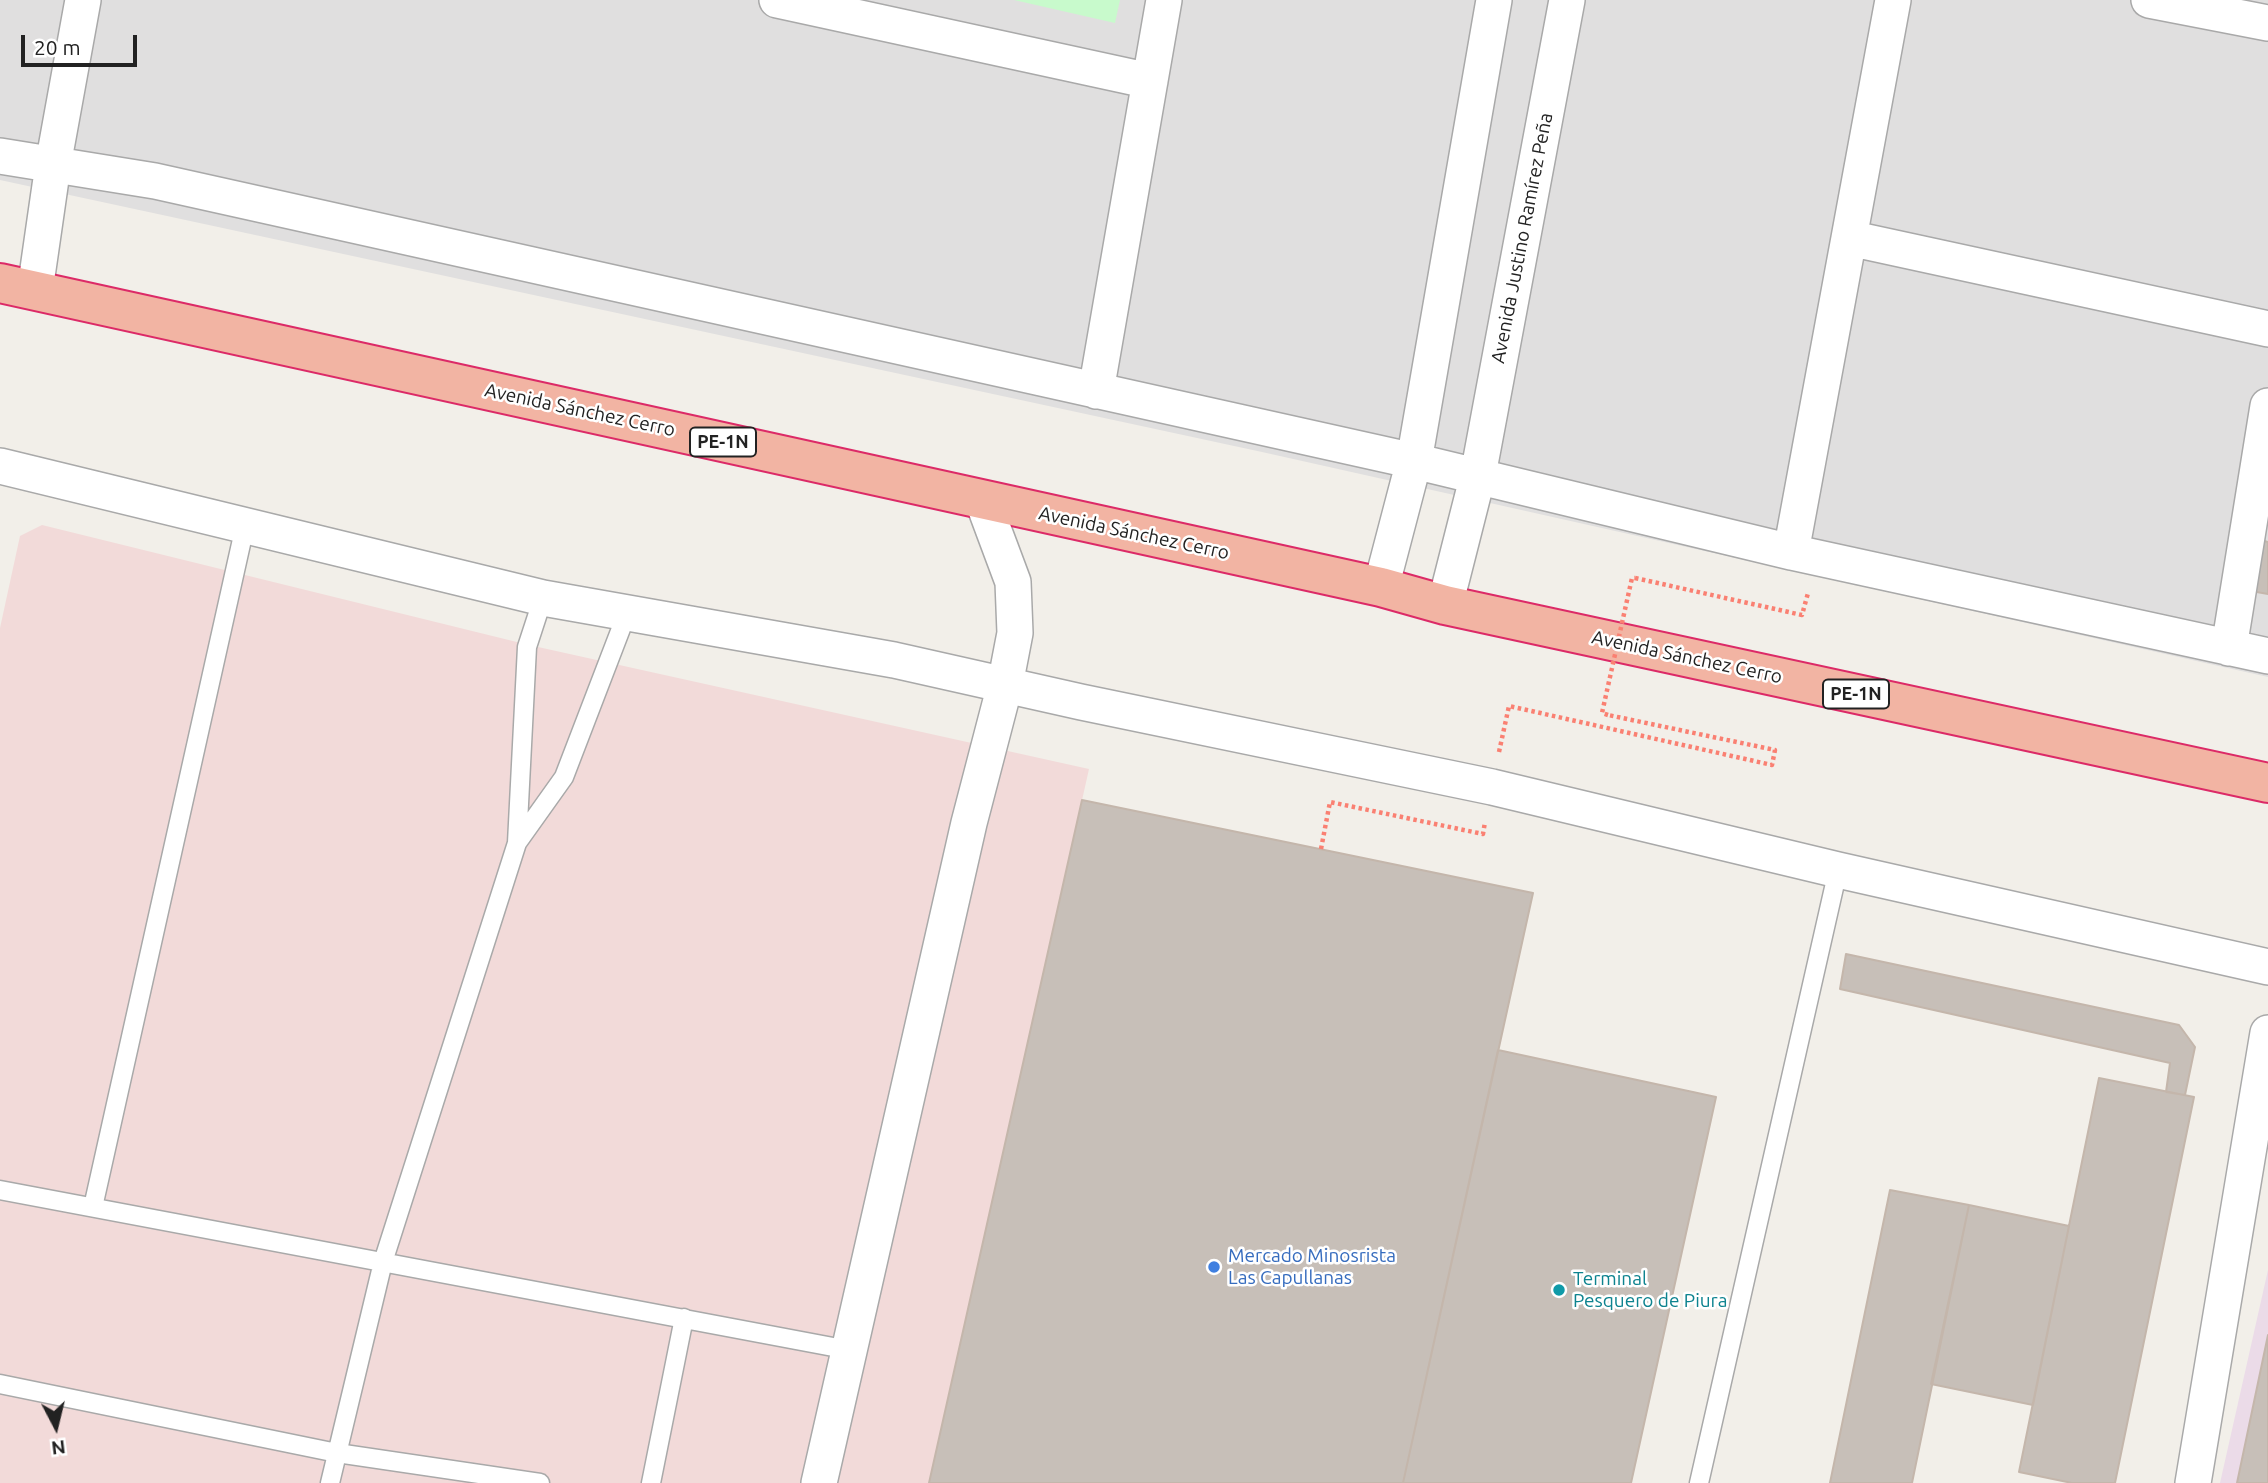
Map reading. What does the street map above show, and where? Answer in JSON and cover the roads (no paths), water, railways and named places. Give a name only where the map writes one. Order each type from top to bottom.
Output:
[{"type":"highway","name":"Avenida Sánchez Cerro","points":[[17,286],[1381,587],[1445,605],[2268,783]]},
{"type":"street","points":[[17,286],[53,164],[83,0]]},
{"type":"street","points":[[777,0],[1150,81]]},
{"type":"street","points":[[1096,391],[1164,0]]},
{"type":"street","points":[[1381,587],[1413,460],[1494,0]]},
{"type":"street","name":"Avenida Justino Ramírez Peña","points":[[1445,605],[1478,475],[1567,0]]},
{"type":"street","points":[[1791,552],[1894,0]]},
{"type":"street","points":[[2149,0],[2268,23]]},
{"type":"street","points":[[0,156],[155,181],[1413,460],[1791,552],[2268,656]]},
{"type":"street","points":[[1849,238],[2268,328]]},
{"type":"street","points":[[2230,648],[2268,405]]},
{"type":"street","points":[[0,466],[542,598],[894,660],[1492,787],[1838,870],[2268,967]]},
{"type":"street","points":[[819,1483],[966,836],[1015,633],[1013,582],[982,499]]},
{"type":"street","points":[[2193,1483],[2268,1033]]},
{"type":"lane","points":[[93,1207],[245,526]]},
{"type":"lane","points":[[330,1483],[383,1262],[517,843],[527,648],[542,598]]},
{"type":"lane","points":[[517,843],[564,778],[626,613]]},
{"type":"lane","points":[[1699,1483],[1838,870]]},
{"type":"lane","points":[[0,1190],[849,1349]]},
{"type":"lane","points":[[651,1483],[684,1318]]},
{"type":"lane","points":[[0,1384],[337,1453],[540,1483]]},
{"type":"place","name":"Mercado Minosrista Las Capullanas","points":[[1214,1267]]},
{"type":"place","name":"Terminal Pesquero de Piura","points":[[1559,1290]]}]
